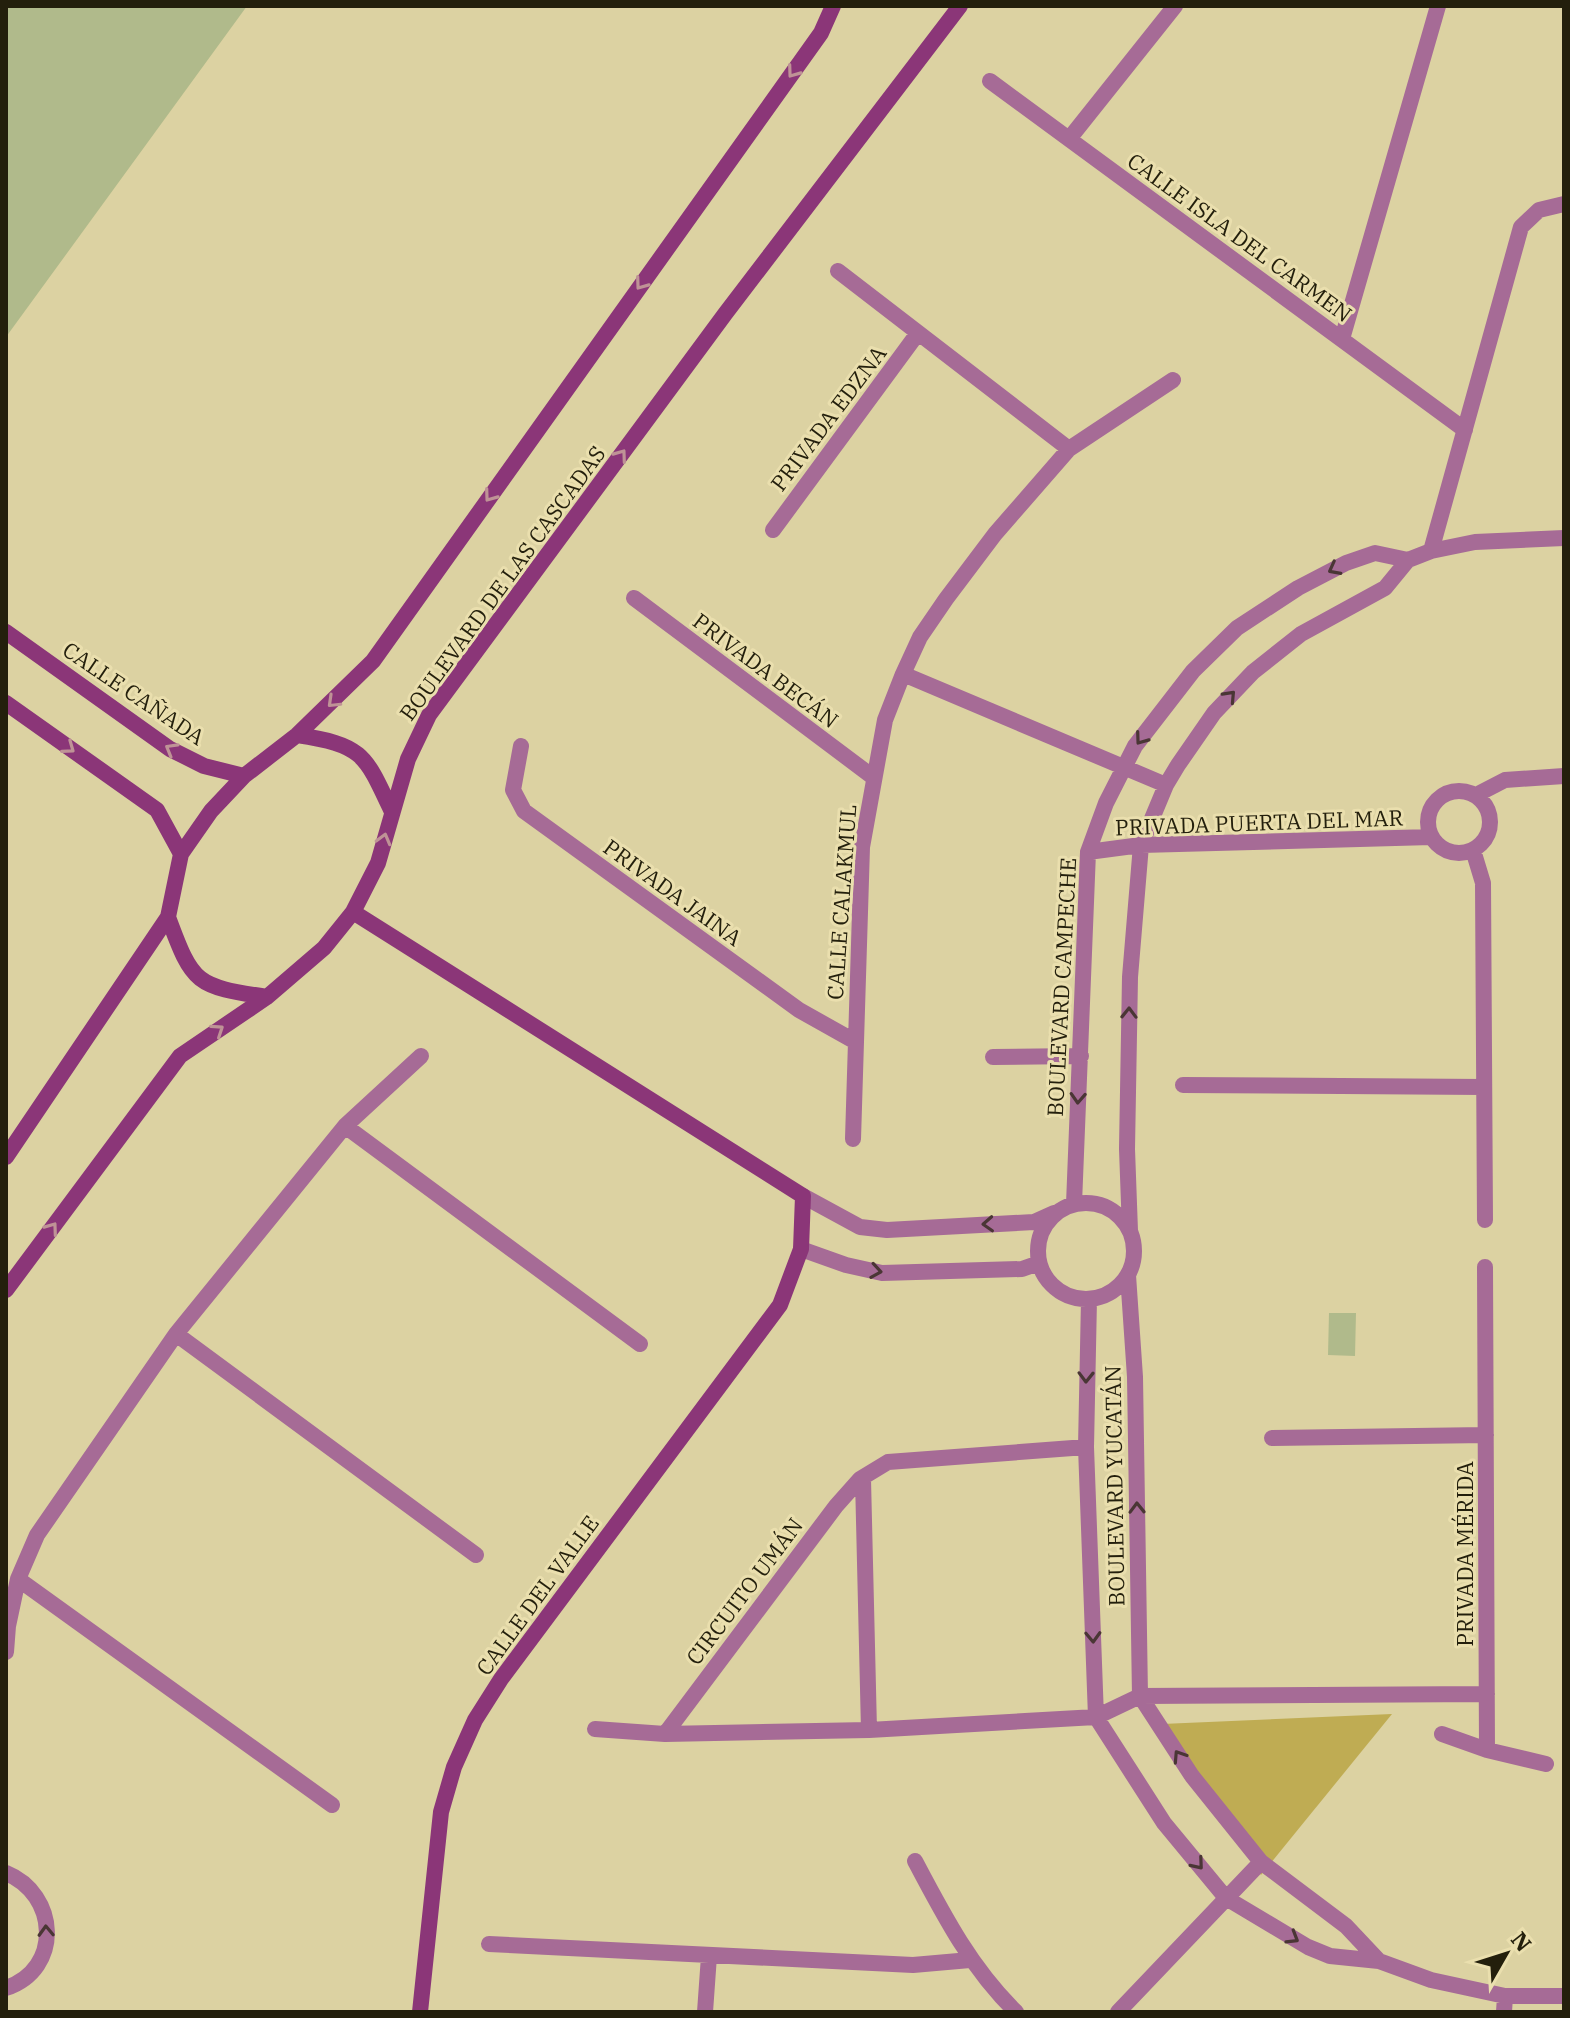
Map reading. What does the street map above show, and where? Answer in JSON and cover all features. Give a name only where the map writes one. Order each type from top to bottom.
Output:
[{"type":"main road","points":[[6,1157],[168,917],[181,854],[211,811],[244,776],[297,735],[373,661],[821,33],[833,6]]},
{"type":"main road","name":"BOULEVARD DE LAS CASCADAS","points":[[6,1290],[180,1056],[267,997],[324,948],[353,912],[378,863],[408,759],[429,715],[725,314],[960,6]]},
{"type":"main road","name":"CALLE CAÑADA","points":[[6,632],[170,749],[204,766],[244,776]]},
{"type":"main road","points":[[6,703],[157,810],[181,854]]},
{"type":"main road","points":[[297,735],[335,741],[358,753],[374,773],[392,812]]},
{"type":"main road","points":[[353,912],[803,1196]]},
{"type":"main road","points":[[168,917],[185,963],[200,978],[218,989],[267,997]]},
{"type":"main road","name":"CALLE DEL VALLE","points":[[420,2012],[441,1812],[454,1767],[475,1720],[510,1666],[780,1305],[801,1249],[803,1196]]},
{"type":"street","points":[[1069,139],[1175,6]]},
{"type":"street","points":[[1342,339],[1438,6]]},
{"type":"street","name":"CALLE ISLA DEL CARMEN","points":[[990,81],[1465,430]]},
{"type":"street","points":[[1431,551],[1521,227],[1539,210],[1564,204]]},
{"type":"street","points":[[838,271],[1069,449]]},
{"type":"street","name":"PRIVADA EDZNA","points":[[773,530],[918,333]]},
{"type":"street","name":"CALLE CALAKMUL","points":[[853,1139],[862,847],[885,720],[903,674],[920,637],[946,599],[995,534],[1069,449],[1173,380]]},
{"type":"street","name":"BOULEVARD CAMPECHE","points":[[1130,1231],[1127,1149],[1130,977],[1141,845],[1166,785],[1214,713],[1253,672],[1301,634],[1385,588],[1408,560],[1431,551],[1475,542],[1564,538]]},
{"type":"street","name":"BOULEVARD CAMPECHE","points":[[1068,1206],[1081,1056],[1088,852],[1123,768],[1135,746],[1193,671],[1237,628],[1298,588],[1346,563],[1375,553],[1408,560]]},
{"type":"street","name":"PRIVADA BECÁN","points":[[634,598],[873,777]]},
{"type":"street","points":[[903,674],[1166,785]]},
{"type":"street","name":"PRIVADA JAINA","points":[[521,746],[513,790],[524,811],[799,1010],[856,1042]]},
{"type":"street","points":[[1476,795],[1505,780],[1564,776]]},
{"type":"street","points":[[1456,790],[1476,795],[1487,807],[1491,823],[1486,839],[1473,850],[1458,854],[1442,849],[1431,837],[1427,817],[1437,798],[1456,790]]},
{"type":"street","name":"PRIVADA PUERTA DEL MAR","points":[[1088,852],[1141,845],[1431,837]]},
{"type":"street","points":[[1473,850],[1483,883],[1485,1220]]},
{"type":"street","points":[[6,1652],[18,1579],[37,1535],[176,1334],[345,1126],[421,1056]]},
{"type":"street","points":[[993,1057],[1081,1056]]},
{"type":"street","points":[[1183,1085],[1484,1087]]},
{"type":"street","points":[[345,1126],[640,1344]]},
{"type":"street","points":[[803,1196],[860,1227],[887,1230],[1034,1222],[1068,1206],[1091,1203],[1107,1208],[1130,1231],[1134,1246],[1128,1275],[1118,1288],[1104,1296],[1089,1299],[1071,1297],[1055,1288],[1039,1263],[1039,1237],[1048,1221],[1068,1206]]},
{"type":"street","points":[[801,1249],[846,1265],[882,1273],[1022,1269],[1039,1263]]},
{"type":"street","points":[[1485,1267],[1486,1435]]},
{"type":"street","name":"BOULEVARD YUCATÁN","points":[[1128,1275],[1135,1377],[1140,1696]]},
{"type":"street","name":"BOULEVARD YUCATÁN","points":[[1089,1299],[1086,1447],[1096,1717]]},
{"type":"street","points":[[176,1334],[476,1555]]},
{"type":"street","name":"PRIVADA MÉRIDA","points":[[1272,1438],[1486,1435],[1487,1750]]},
{"type":"street","name":"CIRCUITO UMÁN","points":[[665,1734],[836,1506],[863,1479],[888,1462],[1086,1447]]},
{"type":"street","points":[[863,1479],[869,1730]]},
{"type":"street","points":[[18,1579],[332,1805]]},
{"type":"street","points":[[595,1729],[665,1734],[869,1730],[1096,1717],[1140,1696],[1487,1694]]},
{"type":"street","points":[[1140,1696],[1192,1776],[1261,1862],[1346,1926],[1379,1961]]},
{"type":"street","points":[[1096,1717],[1164,1823],[1226,1898],[1308,1947],[1330,1956],[1379,1961],[1504,2004],[1564,1996]]},
{"type":"street","points":[[1442,1734],[1487,1750],[1546,1764]]},
{"type":"street","points":[[915,1861],[970,1960],[990,1987],[1016,2012]]},
{"type":"street","points":[[1118,2012],[1261,1862]]},
{"type":"street","points":[[6,1873],[25,1882],[37,1895],[47,1928],[46,1946],[39,1962],[28,1976],[6,1988]]},
{"type":"street","points":[[489,1944],[913,1965],[970,1960]]},
{"type":"street","points":[[705,2012],[709,1956]]},
{"type":"shaded area","points":[[1392,1714],[1261,1875],[1162,1724]]},
{"type":"building","points":[[6,6],[247,6],[6,337]]},
{"type":"building","points":[[1329,1313],[1356,1313],[1355,1356],[1328,1355]]}]
